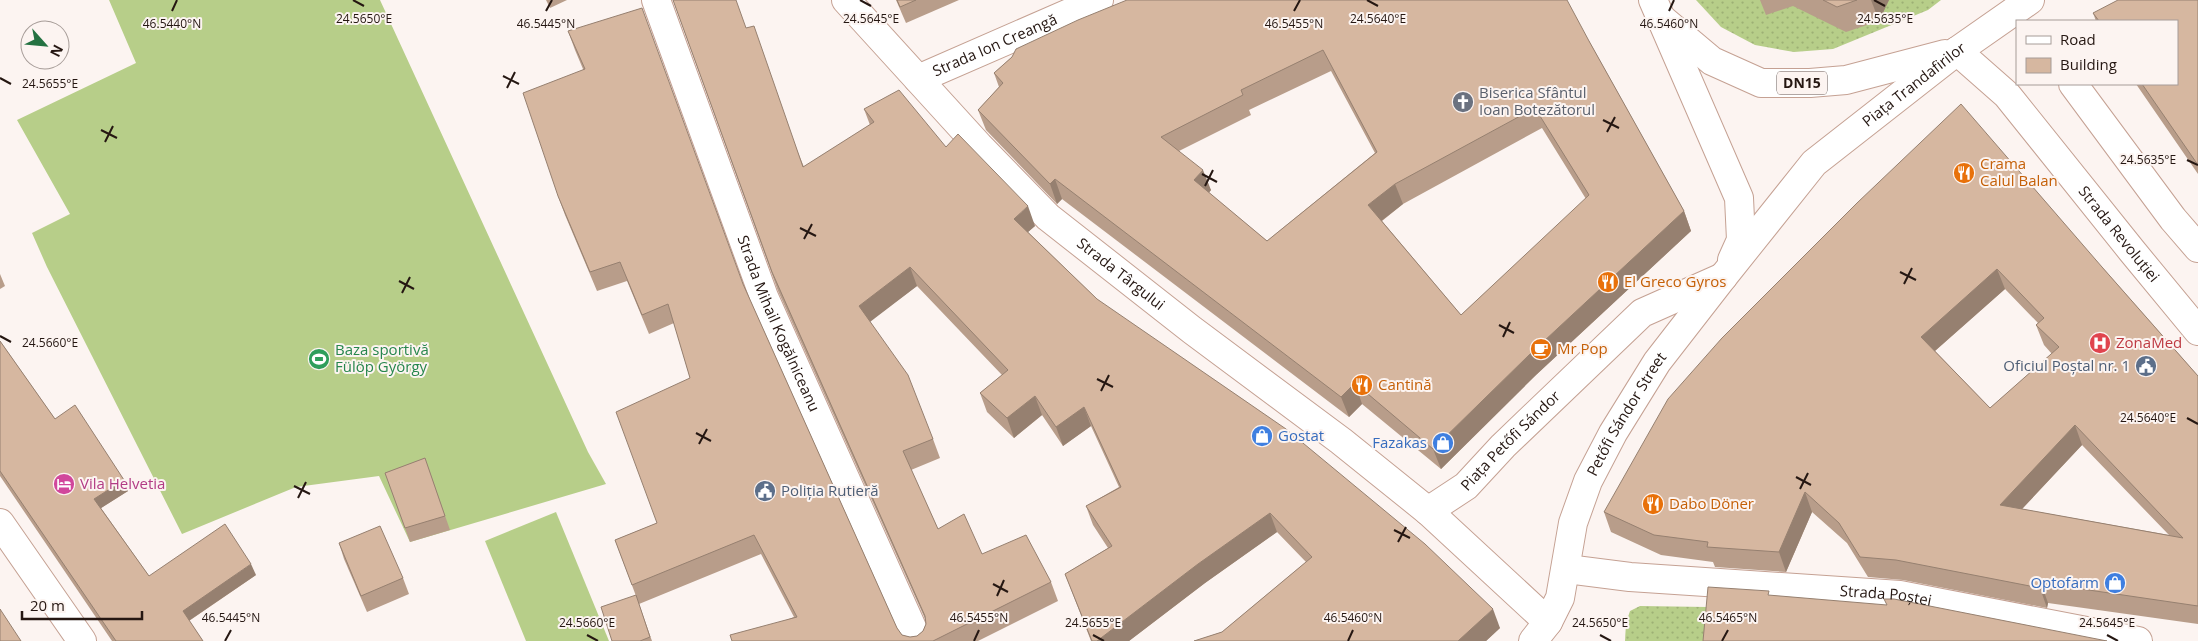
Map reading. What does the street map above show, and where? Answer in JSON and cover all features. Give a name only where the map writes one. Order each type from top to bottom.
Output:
[{"type":"street","name":"Strada Mihail Kogălniceanu","points":[[656,0],[764,297],[918,641]]},
{"type":"street","name":"Strada Târgului","points":[[846,0],[979,146],[1048,217],[1192,330],[1341,441],[1428,511]]},
{"type":"street","name":"Strada Ion Creangă","points":[[918,79],[1099,0]]},
{"type":"street","points":[[1957,51],[2030,6]]},
{"type":"street","points":[[1657,10],[1739,198],[1742,240],[1723,277]]},
{"type":"street","name":"Piața Trandafirilor","points":[[1657,10],[1712,60],[1761,83],[1810,83],[1846,80],[1957,51]]},
{"type":"street","name":"Piața Trandafirilor","points":[[1723,277],[1814,163],[1957,51]]},
{"type":"street","name":"Strada Revoluției","points":[[1957,51],[2007,95],[2198,331]]},
{"type":"street","points":[[2074,85],[2172,220],[2198,248]]},
{"type":"street","name":"Piața Petőfi Sándor","points":[[1428,511],[1466,486],[1504,446],[1642,313],[1723,277]]},
{"type":"street","name":"Petőfi Sándor Street","points":[[1566,569],[1573,523],[1588,481],[1613,433],[1657,362],[1723,277]]},
{"type":"street","points":[[1428,511],[1540,632],[1560,598],[1566,569],[1630,577],[1900,595],[2138,641]]},
{"type":"street","points":[[0,523],[82,641]]},
{"type":"green space","name":"Baza sportivă Fülöp György","points":[[109,0],[380,0],[588,452],[606,484],[410,542],[379,476],[296,487],[182,534],[47,267],[32,233],[70,214],[17,120],[136,63]]},
{"type":"green space","points":[[1696,0],[1941,0],[1928,10],[1833,49],[1794,52],[1755,45],[1721,27]]},
{"type":"green space","points":[[556,512],[609,641],[526,641],[485,541]]},
{"type":"green space","points":[[1640,606],[1708,607],[1705,641],[1625,641],[1626,623],[1630,611]]},
{"type":"building","points":[[673,0],[736,0],[746,28],[754,26],[803,167],[874,122],[864,109],[899,90],[946,147],[958,134],[1028,206],[1014,219],[1097,299],[1286,429],[1425,544],[1493,609],[1458,641],[1194,641],[1222,632],[1312,557],[1270,513],[1198,564],[1097,641],[1092,641],[1065,574],[1112,546],[1086,506],[1121,487],[1084,407],[1056,427],[1035,396],[1007,418],[980,393],[1008,370],[910,267],[859,306],[908,375],[933,439],[903,451],[938,529],[964,514],[982,554],[1026,535],[1051,582],[933,641],[732,641],[730,635],[797,617],[754,535],[632,585],[615,540],[657,523],[616,412],[690,378],[668,304],[642,315],[620,262],[590,272],[558,196],[523,93],[585,69],[568,31],[642,8],[743,284],[897,628],[902,635],[910,637],[917,636],[923,631],[926,624],[925,616],[772,272]]},
{"type":"building","points":[[897,0],[916,0],[900,7]]},
{"type":"building","points":[[1127,0],[1567,0],[1684,211],[1529,355],[1433,449],[1355,383],[1341,397],[1055,179],[1050,184],[978,110],[1003,83],[994,73],[1012,57],[1016,49]],"holes":[[[1323,50],[1377,152],[1267,241],[1194,180],[1203,170],[1161,137],[1243,95],[1241,90]],[[1535,108],[1589,195],[1461,315],[1368,205],[1395,184]]]},
{"type":"building","points":[[1823,0],[1857,0],[1837,7]]},
{"type":"building","points":[[2118,0],[2198,0],[2198,165],[2143,85],[2178,85],[2178,20],[2098,20],[2093,13]]},
{"type":"building","points":[[1961,104],[2198,376],[2198,606],[2041,583],[2040,588],[1896,560],[1860,557],[1839,523],[1805,492],[1779,552],[1707,547],[1708,542],[1654,535],[1604,512],[1668,399],[1722,338],[1857,203]],"holes":[[[1997,269],[2044,318],[2036,325],[2059,347],[1990,408],[1921,337]],[[2075,425],[2183,538],[2000,505]]]},
{"type":"building","points":[[0,341],[55,419],[75,405],[124,480],[94,499],[149,576],[225,524],[251,564],[183,611],[203,641],[116,641],[0,471]]},
{"type":"building","points":[[425,458],[445,516],[405,528],[385,473]]},
{"type":"building","points":[[380,526],[403,578],[361,596],[339,543]]},
{"type":"building","points":[[1708,587],[1769,591],[1768,595],[1887,605],[1884,599],[1894,599],[2107,641],[1703,641]]},
{"type":"building","points":[[636,595],[650,637],[640,641],[612,641],[601,607]]},
{"type":"building","points":[[0,609],[21,641],[0,641]]},
{"type":"place","name":"Biserica Sfântul Ioan Botezătorul","points":[[1463,102]]},
{"type":"place","name":"Crama Calul Balan","points":[[1964,173]]},
{"type":"place","name":"El Greco Gyros","points":[[1608,282]]},
{"type":"place","name":"ZonaMed","points":[[2100,343]]},
{"type":"place","name":"Mr Pop","points":[[1541,349]]},
{"type":"place","name":"Baza sportivă Fülöp György","points":[[319,359]]},
{"type":"place","name":"Oficiul Poștal nr. 1","points":[[2146,366]]},
{"type":"place","name":"Cantină","points":[[1362,385]]},
{"type":"place","name":"Gostat","points":[[1262,436]]},
{"type":"place","name":"Fazakas","points":[[1443,443]]},
{"type":"place","name":"Vila Helvetia","points":[[64,484]]},
{"type":"place","name":"Poliția Rutieră","points":[[765,491]]},
{"type":"place","name":"Dabo Döner","points":[[1653,504]]},
{"type":"place","name":"Optofarm","points":[[2115,583]]}]
